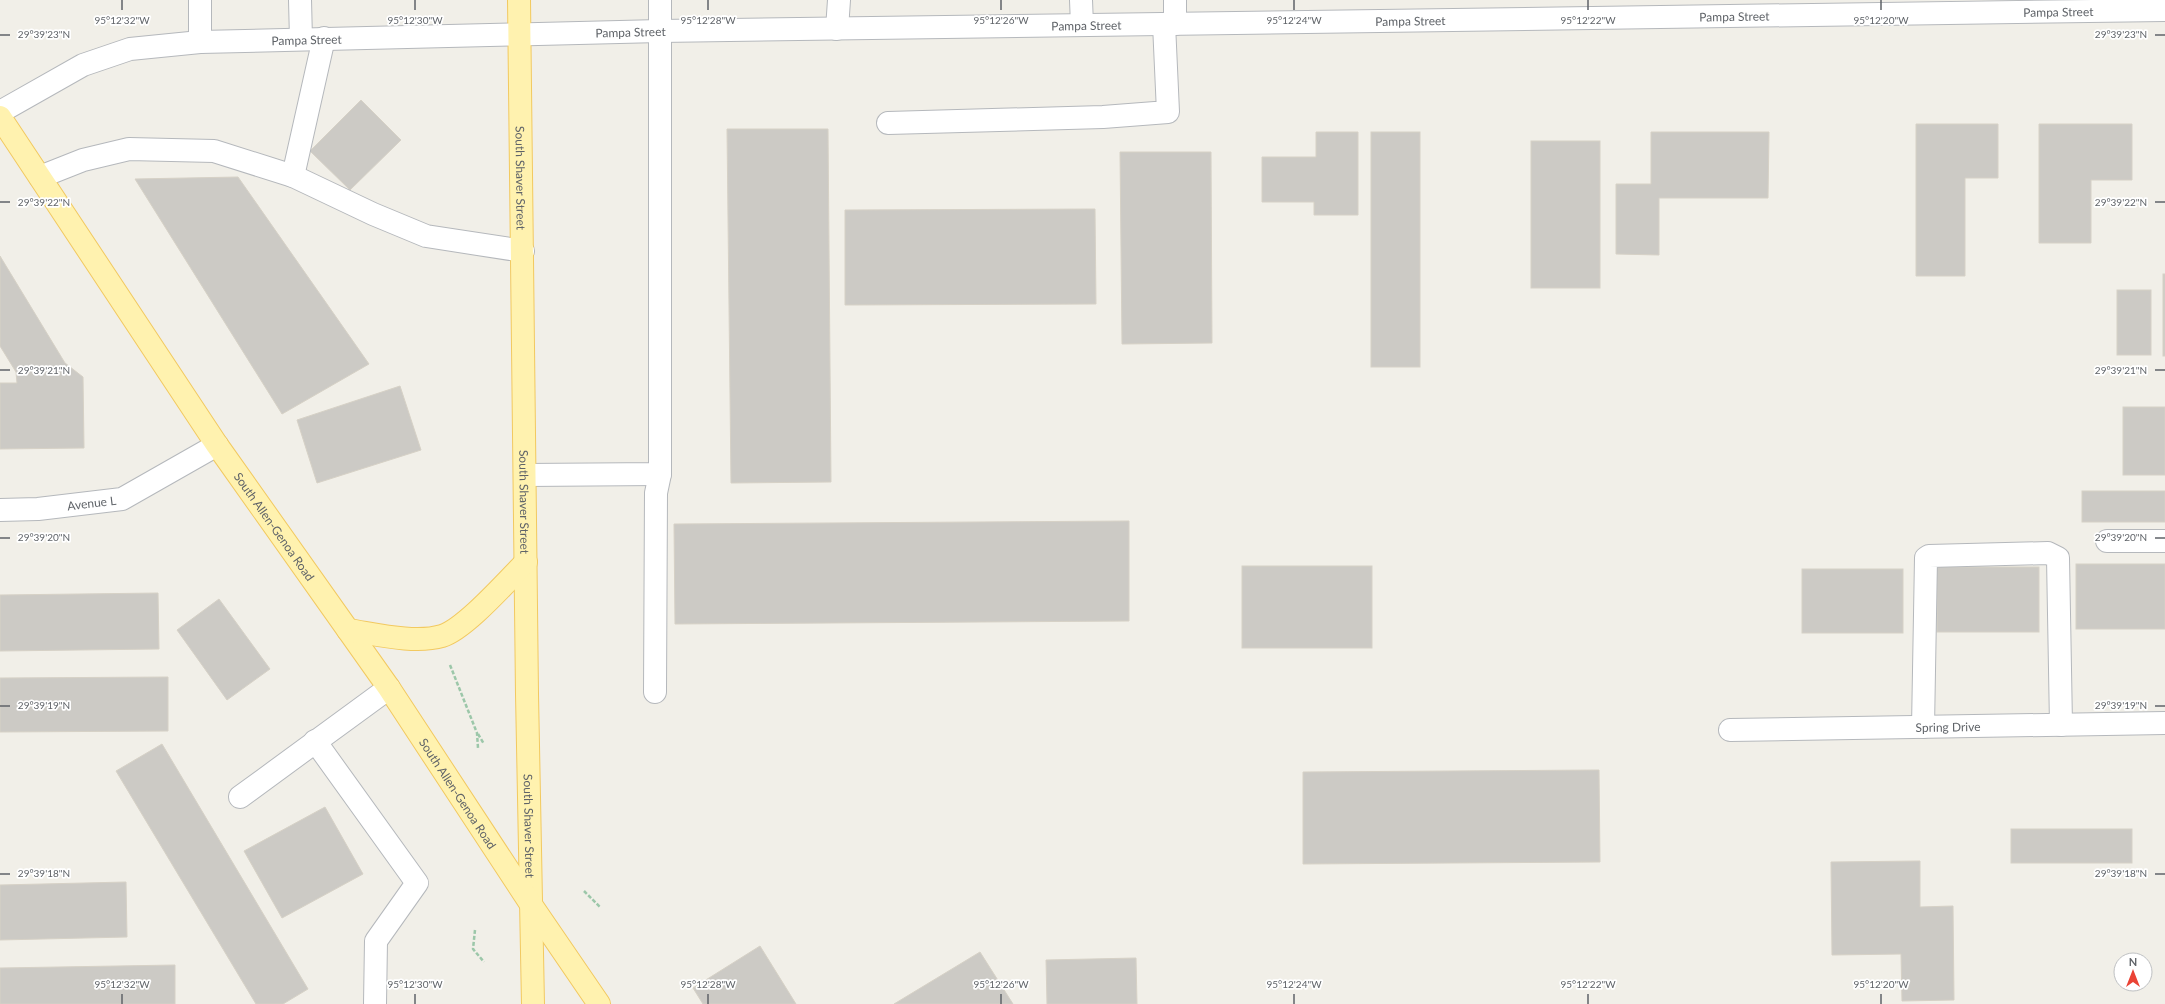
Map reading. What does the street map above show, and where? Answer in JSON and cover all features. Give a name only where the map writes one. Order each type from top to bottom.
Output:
[{"type":"main road","name":"South Shaver Street","points":[[519,0],[523,251],[528,810],[532,906],[533,1004]]},
{"type":"main road","name":"South Allen-Genoa Road","points":[[0,117],[217,445],[389,688],[532,906],[599,1004]]},
{"type":"main road","points":[[348,630],[407,639],[442,636],[467,620],[526,562]]},
{"type":"street","points":[[200,0],[200,42]]},
{"type":"street","points":[[300,0],[301,39]]},
{"type":"street","points":[[655,692],[656,493],[660,474],[660,0]]},
{"type":"street","points":[[837,29],[839,0]]},
{"type":"street","points":[[1081,0],[1082,25]]},
{"type":"street","points":[[888,123],[1103,117],[1168,112],[1169,24],[1175,0]]},
{"type":"street","name":"Pampa Street","points":[[0,112],[83,65],[130,49],[200,42],[660,31],[1169,24],[1618,8],[2006,6],[2165,10]]},
{"type":"street","points":[[293,176],[324,38]]},
{"type":"street","points":[[40,177],[83,160],[129,149],[214,151],[293,176],[373,214],[426,236],[523,251]]},
{"type":"street","name":"Avenue L","points":[[0,510],[38,509],[122,499],[217,445]]},
{"type":"street","points":[[525,476],[660,474]]},
{"type":"street","points":[[2107,541],[2165,541]]},
{"type":"street","points":[[1923,727],[1924,562],[1926,558],[1929,556],[2048,553],[2058,558],[2062,725]]},
{"type":"street","points":[[240,797],[389,688]]},
{"type":"street","name":"Spring Drive","points":[[1730,730],[2165,723]]},
{"type":"street","points":[[315,741],[417,883],[376,941],[375,1004]]},
{"type":"path","points":[[449,663],[477,733],[484,744]]},
{"type":"path","points":[[477,733],[478,748]]},
{"type":"path","points":[[584,890],[600,908]]},
{"type":"path","points":[[475,930],[473,948],[484,962]]},
{"type":"building","points":[[361,100],[401,140],[350,190],[310,151]]},
{"type":"building","points":[[1916,124],[1998,124],[1998,178],[1965,178],[1965,276],[1916,276]]},
{"type":"building","points":[[2039,124],[2132,124],[2132,180],[2091,180],[2091,243],[2039,243]]},
{"type":"building","points":[[727,129],[828,129],[831,482],[731,483]]},
{"type":"building","points":[[1316,132],[1358,132],[1358,215],[1314,215],[1314,202],[1262,202],[1262,157],[1316,157]]},
{"type":"building","points":[[1371,132],[1420,132],[1420,367],[1371,367]]},
{"type":"building","points":[[1651,132],[1769,132],[1768,198],[1659,198],[1659,255],[1616,254],[1616,184],[1651,184]]},
{"type":"building","points":[[1531,141],[1600,141],[1600,288],[1531,288]]},
{"type":"building","points":[[1120,152],[1211,152],[1212,343],[1122,344]]},
{"type":"building","points":[[238,177],[369,364],[282,414],[135,179]]},
{"type":"building","points":[[1095,209],[1096,304],[845,305],[845,210]]},
{"type":"building","points":[[0,256],[65,363],[83,377],[84,448],[0,449],[0,383],[17,383],[16,372],[0,346]]},
{"type":"building","points":[[2163,274],[2165,274],[2165,356],[2163,356]]},
{"type":"building","points":[[2117,290],[2151,290],[2151,355],[2117,355]]},
{"type":"building","points":[[400,386],[421,450],[317,483],[297,420]]},
{"type":"building","points":[[2123,407],[2165,407],[2165,475],[2123,475]]},
{"type":"building","points":[[2082,491],[2165,491],[2165,522],[2082,522]]},
{"type":"building","points":[[1129,521],[1129,621],[675,624],[674,524]]},
{"type":"building","points":[[2076,564],[2165,564],[2165,629],[2076,629]]},
{"type":"building","points":[[1242,566],[1372,566],[1372,648],[1242,648]]},
{"type":"building","points":[[1937,567],[2039,567],[2039,632],[1937,632]]},
{"type":"building","points":[[1802,569],[1903,569],[1903,633],[1802,633]]},
{"type":"building","points":[[158,593],[159,649],[0,651],[0,595]]},
{"type":"building","points":[[219,599],[270,669],[227,700],[177,630]]},
{"type":"building","points":[[168,677],[168,731],[0,732],[0,678]]},
{"type":"building","points":[[162,744],[308,989],[283,1004],[256,1004],[116,771]]},
{"type":"building","points":[[1599,770],[1600,862],[1303,864],[1303,772]]},
{"type":"building","points":[[325,807],[363,874],[282,918],[244,851]]},
{"type":"building","points":[[2011,829],[2132,829],[2132,863],[2011,863]]},
{"type":"building","points":[[1920,861],[1920,907],[1953,906],[1954,1000],[1902,1001],[1901,954],[1832,955],[1831,862]]},
{"type":"building","points":[[126,882],[127,937],[0,940],[0,885]]},
{"type":"building","points":[[760,946],[796,1004],[703,1004],[693,988]]},
{"type":"building","points":[[980,952],[1013,1004],[894,1004]]},
{"type":"building","points":[[1136,958],[1137,1004],[1047,1004],[1046,960]]},
{"type":"building","points":[[175,965],[175,1004],[0,1004],[0,968]]}]
